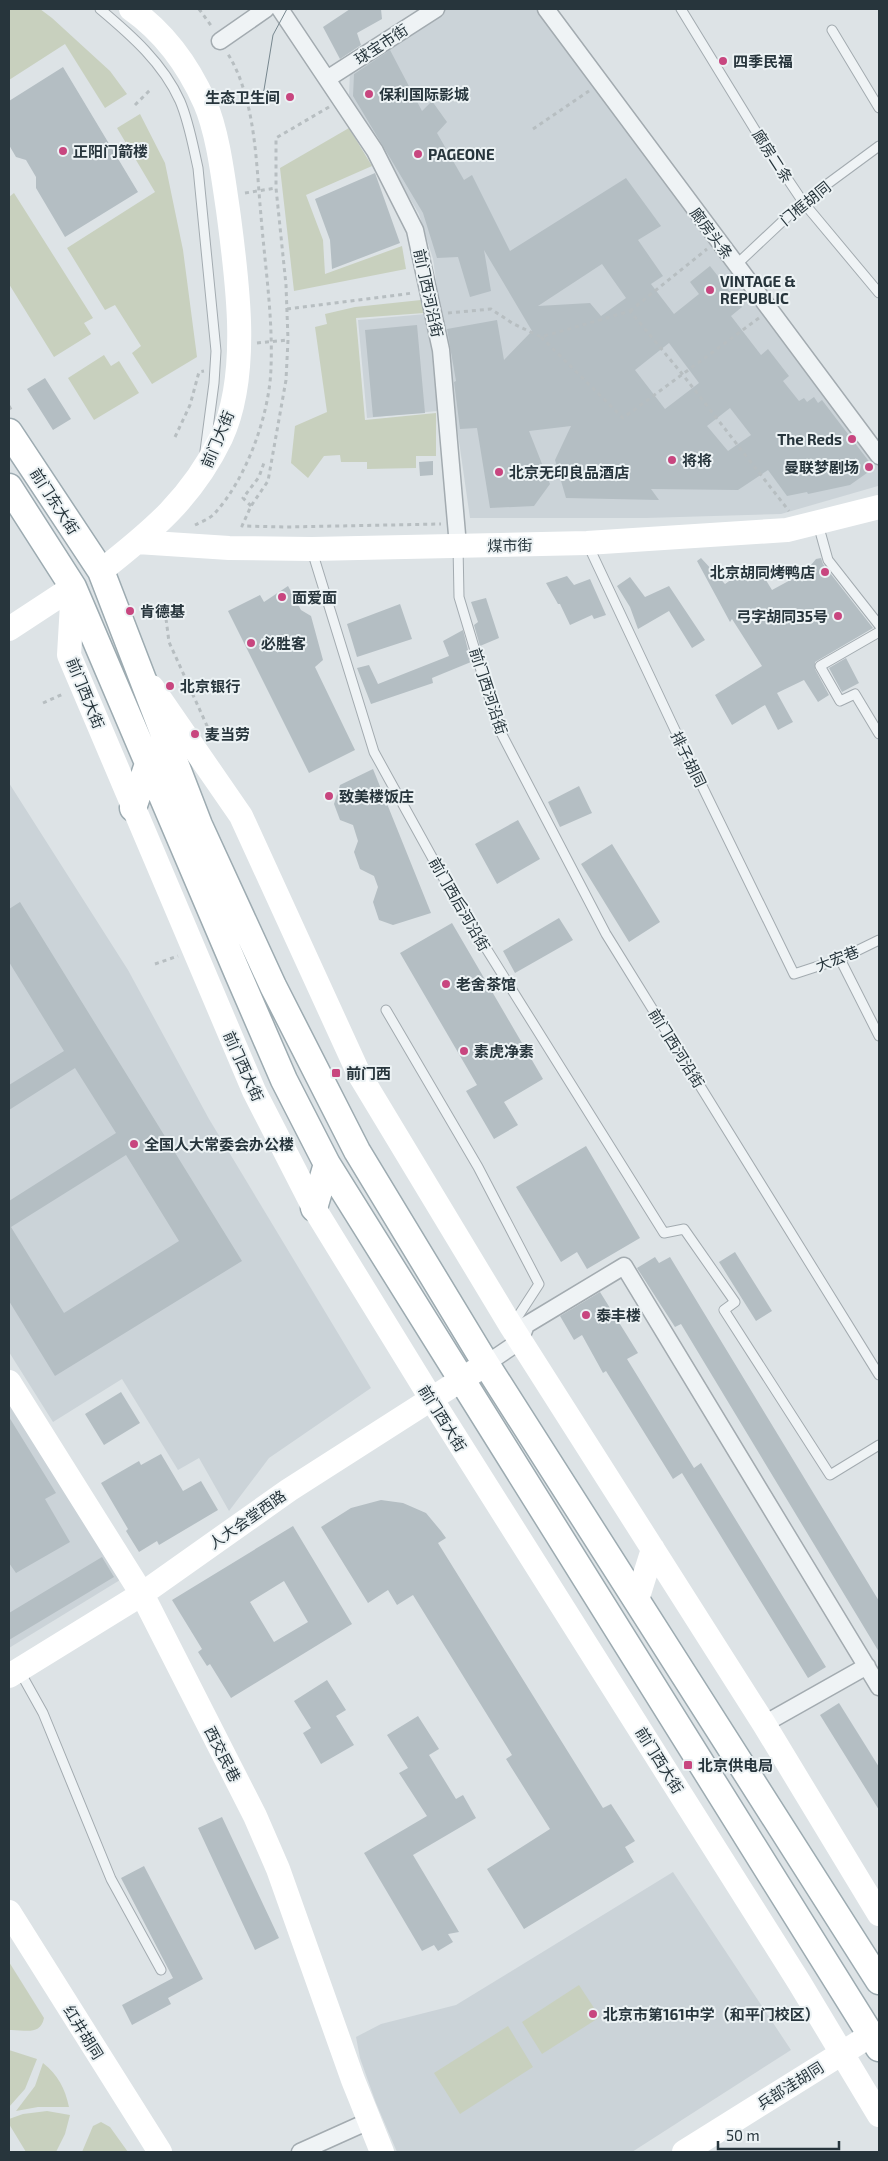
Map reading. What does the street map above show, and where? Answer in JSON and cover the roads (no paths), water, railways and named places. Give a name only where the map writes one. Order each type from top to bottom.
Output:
[{"type":"main road","name":"前门东大街","points":[[9,432],[101,571]]},
{"type":"main road","name":"前门东大街","points":[[9,487],[73,588]]},
{"type":"main road","points":[[73,588],[101,571],[135,663],[200,824],[277,994],[357,1150],[486,1364],[879,1981]]},
{"type":"main road","name":"前门西大街","points":[[73,588],[280,1071],[327,1164],[875,2042]]},
{"type":"main road","points":[[133,808],[148,764]]},
{"type":"main road","points":[[314,1208],[327,1164]]},
{"type":"street","name":"前门大街","points":[[101,571],[174,509],[202,473],[222,436],[234,396],[238,355],[237,281],[222,168],[206,104],[185,64],[168,41],[149,22],[131,9]]},
{"type":"street","points":[[220,41],[266,9]]},
{"type":"street","name":"前门西河沿街","points":[[280,9],[375,151],[415,230],[441,350],[458,546]]},
{"type":"street","name":"球宝市街","points":[[326,79],[436,9]]},
{"type":"street","name":"廊房头条","points":[[546,9],[879,456]]},
{"type":"street","name":"煤市街","points":[[137,542],[229,548],[312,549],[587,543],[787,530],[810,526],[879,507]]},
{"type":"street","points":[[9,629],[73,588]]},
{"type":"street","name":"前门西大街","points":[[73,588],[69,655],[254,1091],[314,1208],[879,2115]]},
{"type":"street","points":[[135,663],[241,816],[359,1074],[516,1334],[764,1724],[879,1914]]},
{"type":"street","points":[[486,1364],[526,1324],[624,1266],[879,1687]]},
{"type":"street","name":"人大会堂西路","points":[[14,1673],[142,1594],[289,1490],[486,1364]]},
{"type":"street","name":"西交民巷","points":[[9,1382],[142,1594],[267,1843],[369,2122],[382,2152]]},
{"type":"street","points":[[637,1600],[653,1549]]},
{"type":"street","points":[[764,1724],[866,1666]]},
{"type":"street","name":"红井胡同","points":[[9,1912],[160,2152]]},
{"type":"street","name":"兵部洼胡同","points":[[684,2152],[841,2053],[875,2042]]},
{"type":"street","points":[[300,2152],[369,2122]]},
{"type":"lane","points":[[100,9],[130,34],[152,56],[180,100],[198,168],[216,352],[214,383],[202,473]]},
{"type":"lane","name":"廊房二条","points":[[681,9],[760,138],[803,202],[879,293]]},
{"type":"lane","points":[[832,30],[879,108]]},
{"type":"lane","name":"门框胡同","points":[[736,265],[803,202],[879,146]]},
{"type":"lane","points":[[810,526],[828,560],[879,625]]},
{"type":"lane","name":"排子胡同","points":[[587,543],[683,748],[794,974]]},
{"type":"lane","name":"前门西河沿街","points":[[458,546],[459,597],[498,727],[606,934],[879,1375]]},
{"type":"lane","name":"前门西后河沿街","points":[[312,549],[374,752],[454,898],[664,1233],[684,1229],[735,1302],[724,1310],[830,1475],[879,1444]]},
{"type":"lane","points":[[879,632],[820,666],[840,701],[856,694],[879,734]]},
{"type":"lane","name":"大宏巷","points":[[794,974],[840,958],[879,940]]},
{"type":"lane","points":[[840,958],[879,1036]]},
{"type":"lane","points":[[386,1010],[478,1166],[538,1284],[516,1334]]},
{"type":"lane","points":[[14,1673],[43,1713],[110,1879],[161,1970]]},
{"type":"tram line","points":[[263,96],[273,35],[287,9]]},
{"type":"place","name":"四季民福","points":[[723,61]]},
{"type":"place","name":"保利国际影城","points":[[369,94]]},
{"type":"place","name":"生态卫生间","points":[[290,97]]},
{"type":"place","name":"正阳门箭楼","points":[[63,151]]},
{"type":"place","name":"PAGEONE","points":[[418,154]]},
{"type":"place","name":"VINTAGE & REPUBLIC","points":[[710,290]]},
{"type":"place","name":"The Reds","points":[[852,439]]},
{"type":"place","name":"将将","points":[[672,460]]},
{"type":"place","name":"曼联梦剧场","points":[[869,467]]},
{"type":"place","name":"北京无印良品酒店","points":[[499,472]]},
{"type":"place","name":"北京胡同烤鸭店","points":[[825,572]]},
{"type":"place","name":"面爱面","points":[[282,597]]},
{"type":"place","name":"肯德基","points":[[130,611]]},
{"type":"place","name":"弓字胡同35号","points":[[838,616]]},
{"type":"place","name":"必胜客","points":[[251,643]]},
{"type":"place","name":"北京银行","points":[[170,686]]},
{"type":"place","name":"麦当劳","points":[[195,734]]},
{"type":"place","name":"致美楼饭庄","points":[[329,796]]},
{"type":"place","name":"老舍茶馆","points":[[446,984]]},
{"type":"place","name":"素虎净素","points":[[464,1051]]},
{"type":"place","name":"前门西","points":[[336,1073]]},
{"type":"place","name":"全国人大常委会办公楼","points":[[134,1144]]},
{"type":"place","name":"泰丰楼","points":[[586,1315]]},
{"type":"place","name":"北京供电局","points":[[688,1765]]},
{"type":"place","name":"北京市第161中学（和平门校区）","points":[[593,2014]]}]
